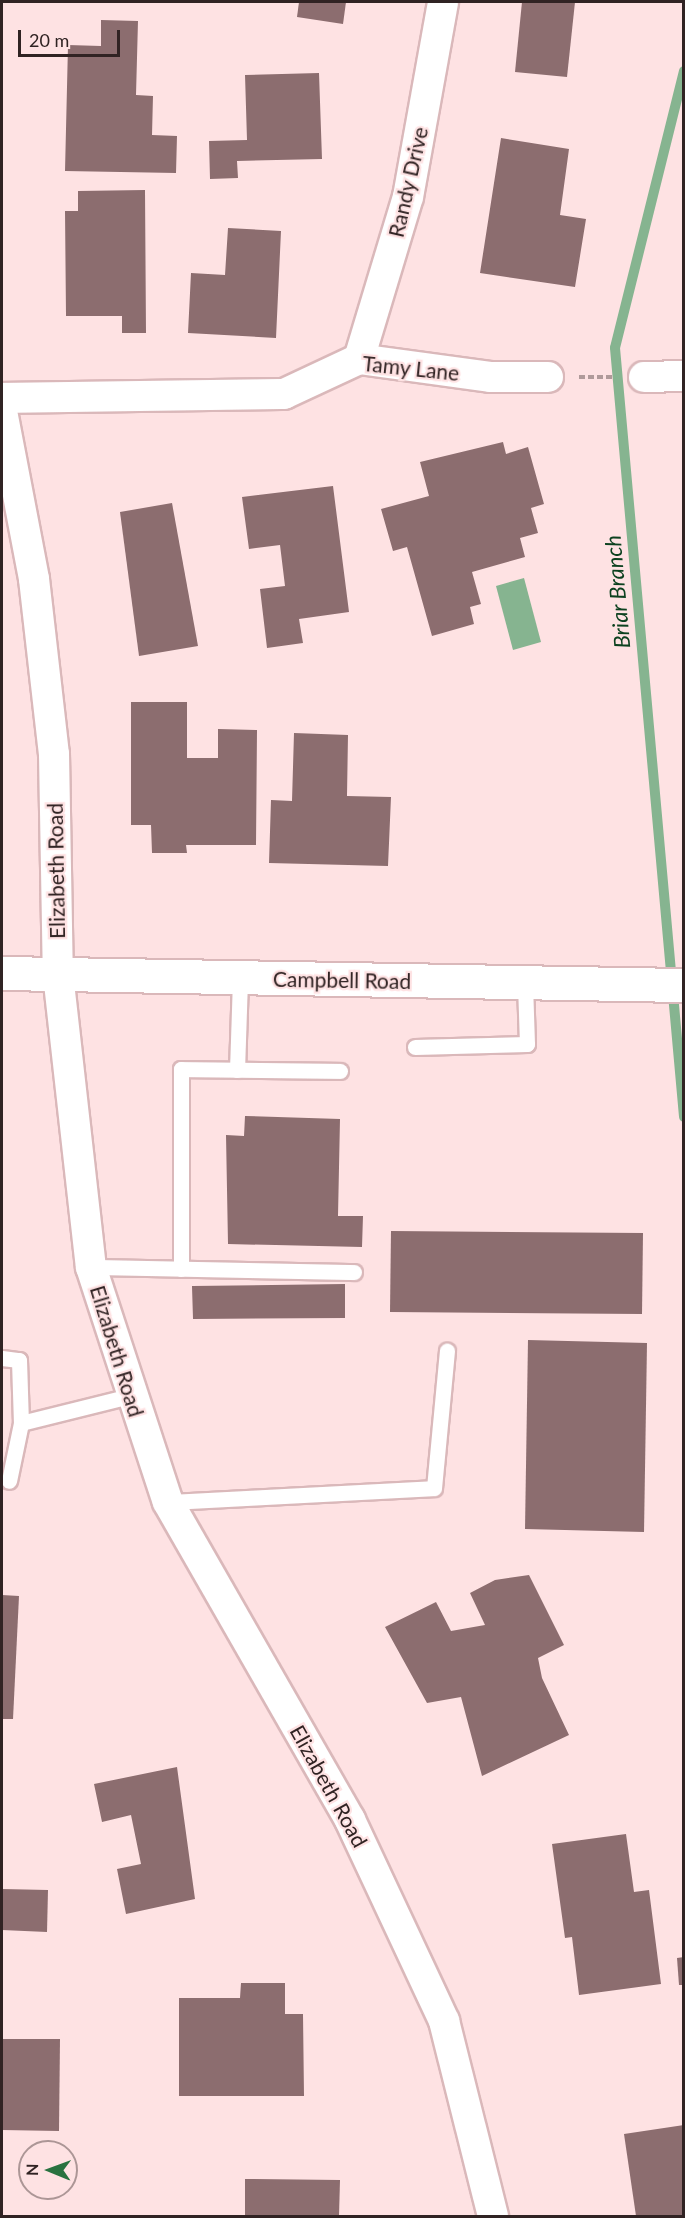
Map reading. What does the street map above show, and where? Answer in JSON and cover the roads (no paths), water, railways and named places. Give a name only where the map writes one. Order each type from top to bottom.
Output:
[{"type":"street","name":"Randy Drive","points":[[359,359],[408,197],[443,2]]},
{"type":"street","name":"Tamy Lane","points":[[2,398],[284,394],[359,359],[490,376],[548,377]]},
{"type":"street","points":[[644,377],[684,376]]},
{"type":"street","name":"Elizabeth Road","points":[[2,411],[34,579],[54,754],[58,974],[91,1267],[130,1396],[168,1502],[350,1820],[444,2022],[494,2217]]},
{"type":"street","name":"Campbell Road","points":[[2,973],[684,985]]},
{"type":"lane","points":[[237,1070],[240,978]]},
{"type":"lane","points":[[415,1047],[527,1044],[525,983]]},
{"type":"lane","points":[[181,1269],[181,1069],[340,1071]]},
{"type":"lane","points":[[91,1267],[354,1272]]},
{"type":"lane","points":[[168,1502],[434,1488],[447,1351]]},
{"type":"lane","points":[[2,1359],[19,1360],[21,1423],[9,1480]]},
{"type":"lane","points":[[21,1423],[130,1396]]},
{"type":"waterway","name":"Briar Branch","points":[[684,71],[615,348],[684,1117]]}]
